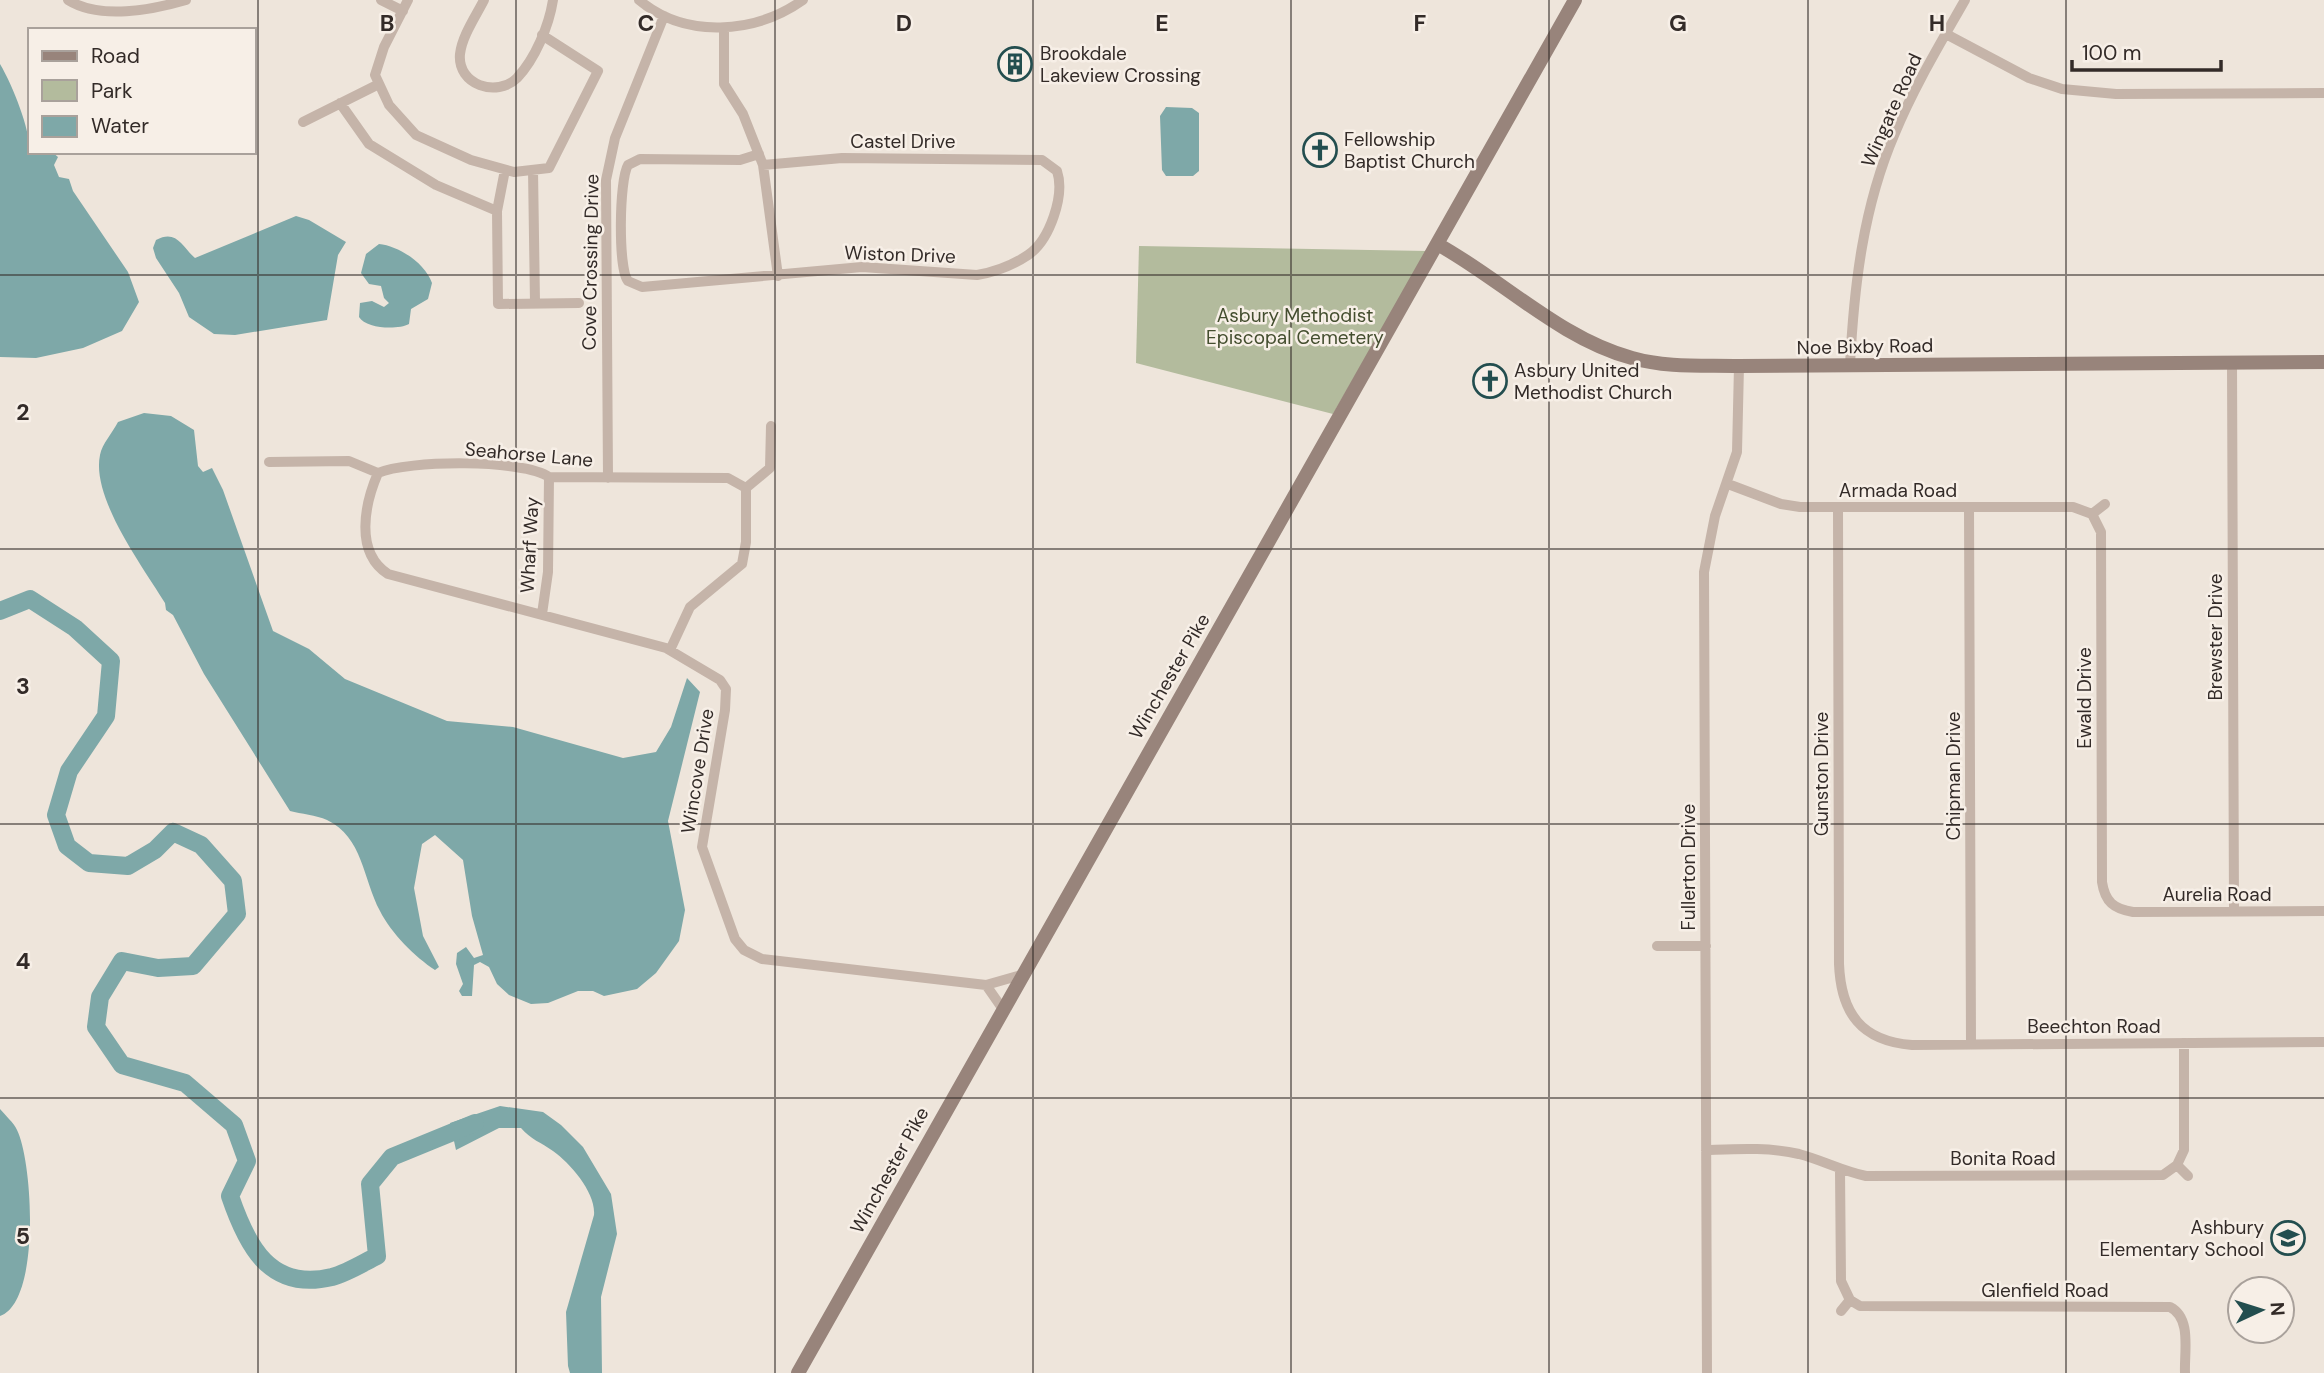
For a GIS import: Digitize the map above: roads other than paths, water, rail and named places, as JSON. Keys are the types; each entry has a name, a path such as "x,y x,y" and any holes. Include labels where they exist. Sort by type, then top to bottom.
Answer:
{"main road":[{"name":"Winchester Pike","path":"798,1373 1002,1008 1439,245 1575,0"},
{"name":"Noe Bixby Road","path":"1439,245 1575,332 1614,352 1652,363 1739,366 2324,362"}],"street":[{"path":"68,0 82,7 119,10 159,8 186,0"},
{"path":"381,0 403,11"},
{"path":"408,0 375,75 389,105 416,135 471,160 505,170 514,172 549,168 598,71 542,35"},
{"path":"484,0 459,57 463,72 481,87 504,87 516,79 526,67 542,35 553,0"},
{"path":"639,0 664,16 691,25 724,28 766,19 803,0"},
{"name":"Wingate Road","path":"1850,365 1856,280 1875,191 1894,134 1965,0"},
{"name":"Cove Crossing Drive","path":"608,478 606,180 615,138 664,16"},
{"path":"724,28 724,84 743,114 761,160 778,276"},
{"path":"1946,34 2029,78 2062,89 2116,94 2324,93"},
{"path":"303,122 379,84"},
{"path":"341,103 369,144 436,185 497,211"},
{"name":"Castel Drive","path":"622,229 623,178 632,162 640,159 1042,160"},
{"name":"Wiston Drive","path":"622,229 624,277 637,287 862,267 977,275 999,270 1030,254 1050,224 1059,197 1059,178 1052,166 1042,160"},
{"path":"505,170 497,211 498,304 579,303"},
{"path":"533,170 535,303"},
{"name":"Brewster Drive","path":"2232,363 2234,912"},
{"name":"Fullerton Drive","path":"1707,1373 1704,572 1712,527 1737,452 1739,366"},
{"path":"670,650 690,607 742,564 746,542 746,488 770,468 771,426"},
{"path":"269,463 349,461 378,473"},
{"name":"Seahorse Lane","path":"378,473 396,466 424,463 526,467 549,477 728,478 746,488"},
{"name":"Wincove Drive","path":"378,473 366,502 366,530 370,554 382,570 396,577 670,650 720,680 726,689 702,847 739,945 762,959 986,985 1021,975"},
{"name":"Wharf Way","path":"542,614 548,572 549,477"},
{"name":"Armada Road","path":"1728,484 1781,504 1838,508 2073,507 2092,514"},
{"path":"2092,514 2105,503"},
{"name":"Chipman Drive","path":"1969,507 1971,1044"},
{"name":"Gunston Drive","path":"1838,508 1840,983 1848,1010 1867,1031"},
{"name":"Ewald Drive","path":"2092,514 2101,532 2102,882 2108,908"},
{"name":"Aurelia Road","path":"2108,908 2133,912 2324,911"},
{"path":"1657,946 1706,946"},
{"path":"986,985 1002,1008"},
{"name":"Beechton Road","path":"1867,1031 1901,1044 2324,1042"},
{"path":"2184,1043 2185,1138 2177,1165 2188,1176"},
{"name":"Bonita Road","path":"1706,1150 1783,1151 1840,1171 1892,1177 2163,1175 2177,1165"},
{"path":"1840,1171 1841,1281 1850,1300 1841,1311"},
{"name":"Glenfield Road","path":"1850,1300 1871,1308 2165,1306 2183,1310 2185,1373"}],"water":[{"path":"0,64 20,108 28,138 28,154 54,154 58,157 54,165 59,177 69,179 73,191 128,272 139,302 122,331 83,348 36,358 0,357"},
{"path":"1166,107 1192,108 1199,113 1199,171 1193,176 1166,176 1162,170 1160,116"},
{"path":"296,216 309,220 346,242 338,255 327,320 235,335 214,334 189,317 179,293 156,258 153,248 156,240 163,237 174,238 195,258"},
{"path":"379,244 395,248 417,262 432,283 428,299 411,309 409,324 404,326 375,326 359,317 360,303 372,301 384,307 389,303 384,298 381,286 369,284 361,273 366,254"},
{"path":"144,413 171,416 194,430 198,466 203,472 212,468 223,490 273,631 309,649 345,679 447,721 513,727 623,758 656,752 671,727 687,678 700,692 668,821 685,910 679,941 656,973 637,989 604,996 593,991 578,991 548,1003 531,1004 509,995 497,984 489,967 480,962 474,965 472,996 462,996 459,991 463,984 456,964 457,953 466,947 474,958 483,955 472,916 463,860 435,835 422,844 414,888 423,936 439,967 435,970 404,944 380,911 361,860 348,837 339,827 327,820 290,811 204,674 173,615 166,610 165,603 121,532 103,491 99,472 100,455 118,422"},
{"path":"500,1106 543,1112 561,1125 583,1147 611,1194 617,1234 601,1297 602,1373 570,1373 568,1366 566,1312 594,1215 594,1206 587,1189 560,1157 521,1128 499,1128 456,1150 450,1123"},
{"path":"0,1109 16,1127 23,1147 30,1230 28,1259 22,1286 13,1305 0,1316"}],"waterway":[{"path":"0,611 30,599 75,628 111,661 106,716 69,771 56,815 67,846 89,863 128,866 155,850 173,832 201,845 233,881 237,914 193,966 158,968 122,961 100,997 96,1027 122,1065 185,1083 234,1125 247,1161 230,1196 244,1232 264,1261 292,1278 311,1280 338,1275 377,1256 370,1184 392,1157 475,1123"}],"place":[{"name":"Brookdale Lakeview Crossing","path":"1015,64"},
{"name":"Fellowship Baptist Church","path":"1320,150"},
{"name":"Asbury United Methodist Church","path":"1490,381"},
{"name":"Ashbury Elementary School","path":"2288,1238"}],"park label":[{"name":"Asbury Methodist Episcopal Cemetery","path":"1295,326"}]}
